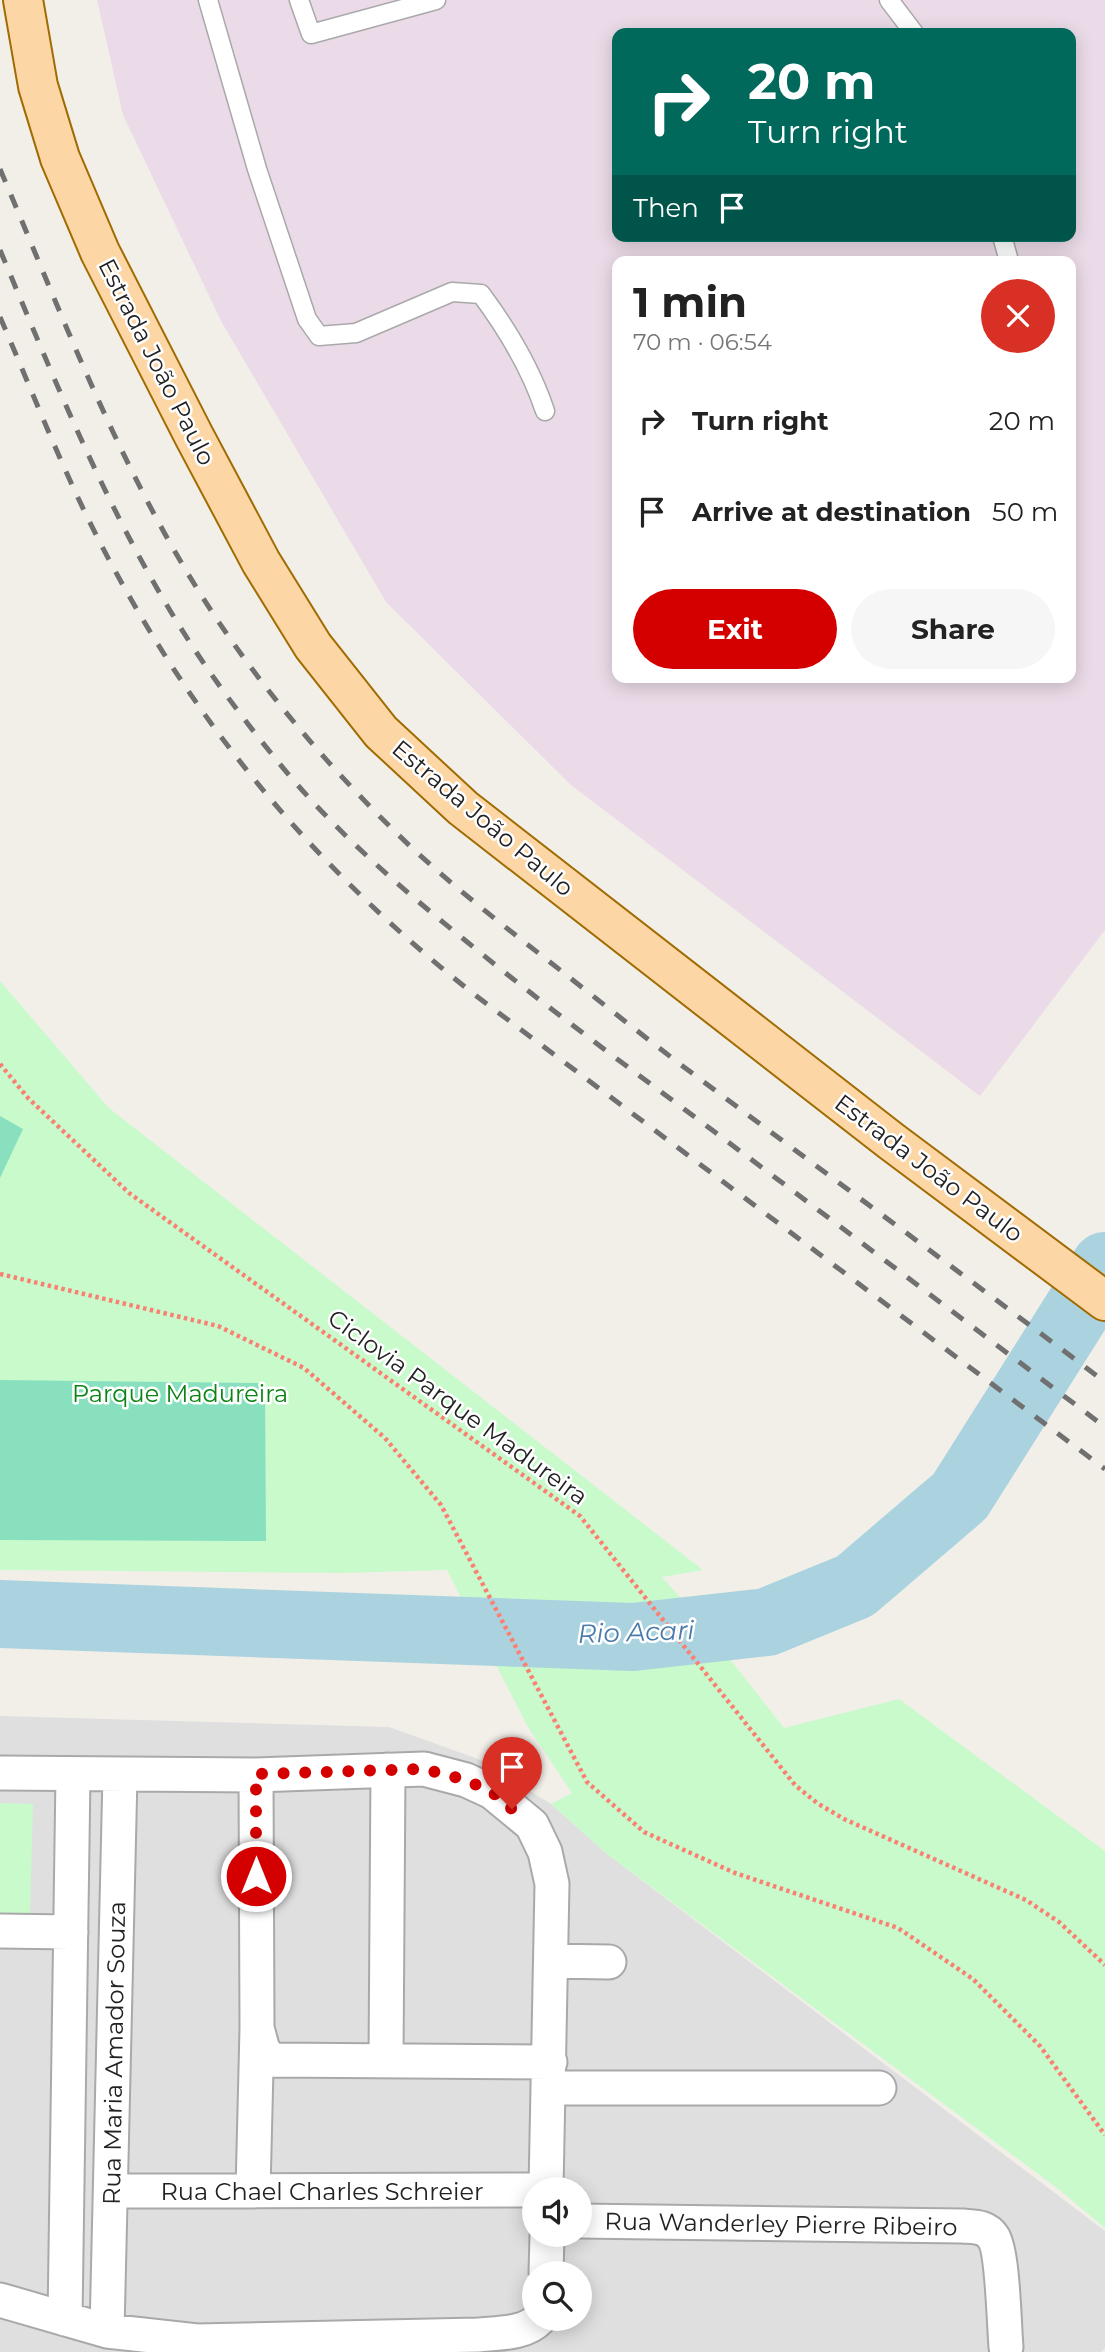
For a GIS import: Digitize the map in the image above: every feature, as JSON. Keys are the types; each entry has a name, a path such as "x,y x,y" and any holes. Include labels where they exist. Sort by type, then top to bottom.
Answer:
{"main road":[{"name":"Estrada João Paulo","path":"23,0 38,86 60,158 100,252 261,562 313,646 381,733 463,808 891,1141 1105,1301"}],"street":[{"path":"0,1773 256,1774 424,1769 466,1780 492,1792 532,1825 545,1852 552,1884 546,2177"},
{"path":"386,2060 388,1770"},
{"name":"Rua Maria Amador Souza","path":"65,2319 73,1774"},
{"path":"253,2191 258,2034 256,1774"},
{"name":"Rua Maria Amador Souza","path":"107,2331 120,1775"},
{"path":"0,1931 71,1932"},
{"path":"551,1961 609,1962"},
{"path":"258,2034 263,2050 272,2060 386,2060 550,2075 878,2088"},
{"name":"Rua Chael Charles Schreier","path":"111,2192 522,2190"},
{"name":"Rua Wanderley Pierre Ribeiro","path":"592,2221 963,2226 985,2229 994,2238 999,2260 1006,2347"},
{"path":"0,2300 107,2331 201,2346 478,2335 522,2329"}],"lane":[{"path":"208,0 257,169 307,319 318,336 356,333 452,292 481,294 500,320 538,389 545,411"},
{"path":"299,0 310,34 436,0"},
{"path":"889,0 910,28"}],"path":[{"name":"Ciclovia Parque Madureira","path":"0,1064 28,1098 129,1193 580,1516 795,1785 817,1803 844,1819 1026,1900 1059,1922 1105,1965"},
{"path":"0,1274 218,1326 304,1368 385,1438 441,1505 587,1782 644,1832 735,1873 898,1928 972,1979 1040,2046 1105,2135"}],"shaded area":[{"path":"97,0 1105,0 1105,930 980,1096 571,785 386,602 221,321 123,115"},
{"path":"0,1716 389,1727 478,1759 551,1804 607,1854 1105,2231 1105,2348 1101,2352 0,2352"}],"green space":[{"name":"Parque Madureira","path":"0,981 107,1106 703,1570 662,1577 693,1612 784,1728 899,1699 1105,1851 1105,2228 1057,2188 607,1854 551,1804 572,1793 528,1727 447,1570 342,1573 0,1570"},
{"path":"0,1116 23,1129 0,1178"},
{"path":"0,1380 265,1383 266,1541 0,1540"},
{"path":"0,1803 33,1804 30,1914 0,1914"}],"waterway":[{"name":"Rio Acari","path":"0,1614 633,1637 767,1622 855,1586 960,1496 1105,1266"}],"railway":[{"path":"0,169 102,409 161,526 193,582 249,665 292,720 338,772 411,847 507,929 680,1064 1105,1382"},
{"path":"0,250 97,473 141,560 190,643 231,702 318,808 390,877 518,982 1105,1427"},
{"path":"0,317 82,506 149,630 228,746 318,852 419,949 475,995 1105,1469"}],"route":[{"path":"256,1876 256,1774 424,1769 466,1780 492,1792 512,1809"}]}
